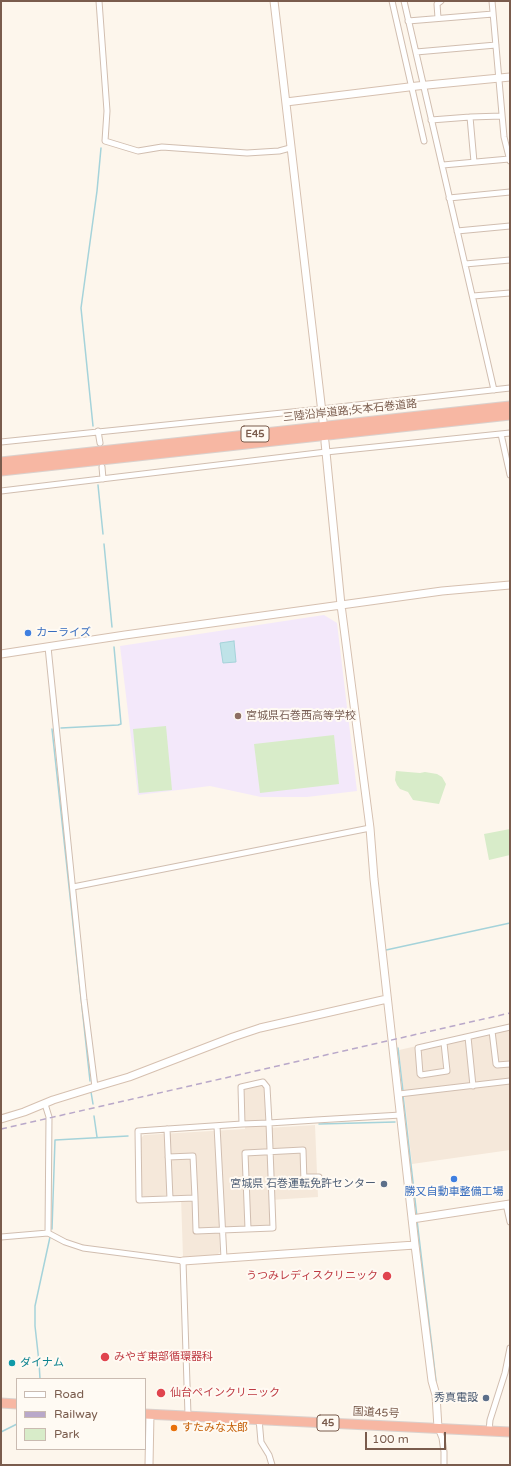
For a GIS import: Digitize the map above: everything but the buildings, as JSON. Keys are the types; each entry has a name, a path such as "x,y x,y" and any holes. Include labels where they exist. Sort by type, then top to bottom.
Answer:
{"highway":[{"name":"三陸沿岸道路;矢本石巻道路","path":"1,462 510,406"},
{"name":"三陸沿岸道路;矢本石巻道路","path":"1,471 510,415"},
{"path":"1,1403 16,1404"},
{"name":"国道45号","path":"147,1414 510,1432"}],"street":[{"path":"99,1 107,111 105,141 138,151 162,147 247,153 279,151 290,148"},
{"path":"274,1 323,421"},
{"path":"392,1 424,141"},
{"path":"404,1 494,390"},
{"path":"438,18 437,4 441,1"},
{"path":"443,165 510,160 504,137 492,1"},
{"path":"408,21 493,14"},
{"path":"416,52 496,45"},
{"path":"286,102 510,77"},
{"path":"431,120 502,116"},
{"path":"470,117 474,162"},
{"path":"449,198 510,192"},
{"path":"457,231 510,226"},
{"path":"465,264 510,260"},
{"path":"472,296 510,293"},
{"path":"1,442 510,388"},
{"path":"98,431 100,443"},
{"path":"1,491 326,452 510,433"},
{"path":"501,434 510,475"},
{"path":"325,442 341,605 370,828 387,999 415,1245 432,1381 436,1395 438,1428 442,1438 444,1452 444,1465"},
{"path":"102,467 103,479"},
{"path":"1,654 442,591 510,585"},
{"path":"48,647 95,1087"},
{"path":"73,887 370,828"},
{"path":"1,1119 129,1077 260,1028 387,999"},
{"path":"444,1043 447,1071 421,1075 418,1048 510,1027"},
{"path":"492,1031 496,1064 510,1064"},
{"path":"468,1037 473,1086"},
{"path":"399,1094 510,1081"},
{"path":"168,1158 193,1156 196,1231 273,1228 268,1087 263,1082 241,1087 242,1124"},
{"path":"45,1104 49,1117 48,1233"},
{"path":"194,1198 139,1200 138,1131 401,1115"},
{"path":"217,1126 224,1258"},
{"path":"167,1129 170,1199"},
{"path":"248,1229 245,1153 303,1150 304,1182 271,1184"},
{"path":"304,1177 319,1176"},
{"path":"412,1219 508,1204 510,1222"},
{"path":"1,1236 48,1233 65,1242 83,1248 183,1261 415,1245"},
{"path":"183,1261 188,1415"},
{"path":"489,1431 490,1420 505,1373 510,1348"},
{"path":"147,1414 149,1465"},
{"path":"259,1419 261,1442 269,1455 272,1465"}],"shaded area":[{"name":"宮城県石巻西高等学校","path":"324,615 337,623 357,791 307,797 261,797 210,786 138,795 120,646"},
{"path":"510,1025 510,1150 412,1164 399,1050"},
{"path":"261,1085 265,1088 267,1128 315,1125 318,1197 270,1200 271,1223 268,1226 219,1228 220,1252 217,1255 183,1257 181,1197 145,1198 142,1195 141,1138 144,1135 245,1129 243,1092 245,1088"}],"green space":[{"path":"166,726 172,790 139,793 133,729"},
{"path":"334,735 339,784 260,793 254,744"},
{"path":"396,771 425,772 437,774 442,777 446,784 439,804 413,800 408,792 400,789 397,785 395,780"},
{"path":"510,829 510,855 489,860 484,834"}],"water":[{"path":"234,641 236,662 223,663 220,643"}],"waterway":[{"path":"93,426 81,308 97,191 101,148"},
{"path":"98,485 103,534"},
{"path":"104,544 112,627"},
{"path":"61,728 121,724 114,647"},
{"path":"52,729 90,1081"},
{"path":"386,950 510,923"},
{"path":"398,1048 403,1091"},
{"path":"91,1092 93,1104"},
{"path":"403,1095 417,1217"},
{"path":"94,1116 97,1137"},
{"path":"319,1124 395,1122"},
{"path":"52,1229 55,1140 128,1136"},
{"path":"417,1220 436,1381"},
{"path":"40,1378 35,1326 35,1306 50,1237"},
{"path":"1,1432 16,1424"}],"railway":[{"path":"1,1129 510,1013"}],"place":[{"name":"カーライズ","path":"28,633"},
{"name":"宮城県石巻西高等学校","path":"238,716"},
{"name":"勝又自動車整備工場","path":"454,1179"},
{"name":"宮城県 石巻運転免許センター","path":"384,1184"},
{"name":"うつみレディスクリニック","path":"387,1276"},
{"name":"みやぎ東部循環器科","path":"105,1357"},
{"name":"ダイナム","path":"12,1363"},
{"name":"仙台ペインクリニック","path":"161,1393"},
{"name":"秀真電設","path":"486,1398"},
{"name":"すたみな太郎","path":"174,1428"}]}
